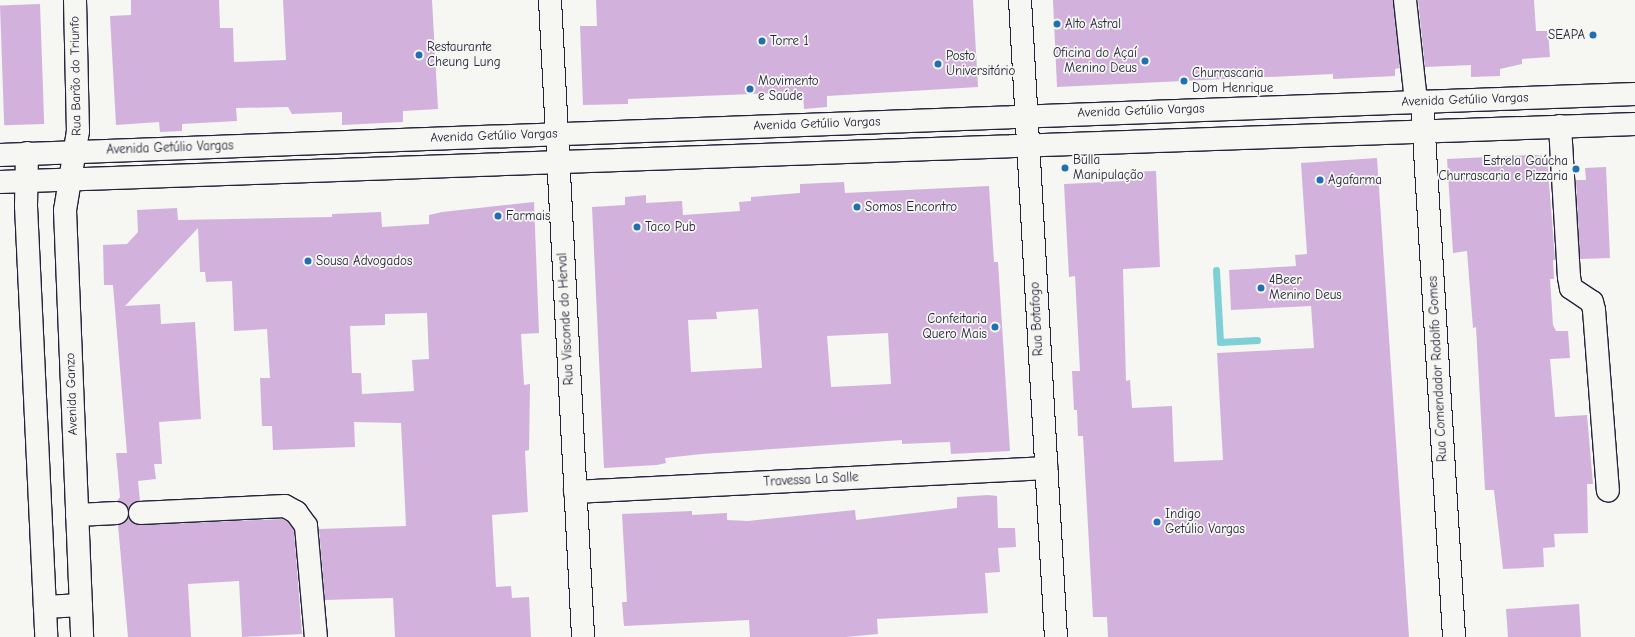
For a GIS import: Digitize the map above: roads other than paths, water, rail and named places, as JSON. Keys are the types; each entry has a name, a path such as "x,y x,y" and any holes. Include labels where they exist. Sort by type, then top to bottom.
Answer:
{"street":[{"name":"Rua Barão do Triunfo","path":"75,0 78,132 75,151"},
{"name":"Rua Visconde do Herval","path":"550,0 583,637"},
{"name":"Rua Botafogo","path":"1020,0 1025,116 1056,637"},
{"name":"Rua Comendador Rodolfo Gomes","path":"1405,0 1424,130 1454,637"},
{"name":"Avenida Getúlio Vargas","path":"0,155 75,151 1635,94"},
{"path":"1395,102 1396,132"},
{"path":"0,182 1027,144 1635,124"},
{"path":"1560,126 1569,277 1571,288 1592,302 1594,310 1608,490"},
{"path":"535,134 537,163"},
{"path":"113,150 115,178"},
{"name":"Avenida Ganzo","path":"75,151 69,179 65,210 82,637"},
{"path":"27,153 46,637"},
{"name":"Travessa La Salle","path":"576,492 1046,468"},
{"path":"140,513 286,506 296,512 306,526 316,637"},
{"path":"77,515 118,513"},
{"path":"45,606 81,605"}],"waterway":[{"path":"1216,270 1220,342 1257,340"}],"place":[{"name":"Alto Astral","path":"1057,24"},
{"name":"SEAPA","path":"1593,35"},
{"name":"Torre 1","path":"762,41"},
{"name":"Restaurante Cheung Lung","path":"419,55"},
{"name":"Oficina do Açaí Menino Deus","path":"1145,61"},
{"name":"Posto Universitário","path":"938,64"},
{"name":"Churrascaria Dom Henrique","path":"1184,81"},
{"name":"Movimento e Saúde","path":"750,89"},
{"name":"Bulla Manipulação","path":"1065,168"},
{"name":"Estrela Gaúcha Churrascaria e Pizzaria","path":"1576,169"},
{"name":"Agafarma","path":"1320,180"},
{"name":"Somos Encontro","path":"857,207"},
{"name":"Farmais","path":"498,216"},
{"name":"Taco Pub","path":"637,227"},
{"name":"Sousa Advogados","path":"308,261"},
{"name":"4Beer Menino Deus","path":"1261,288"},
{"name":"Confeitaria Quero Mais","path":"995,327"},
{"name":"Indigo Getúlio Vargas","path":"1157,522"}]}
